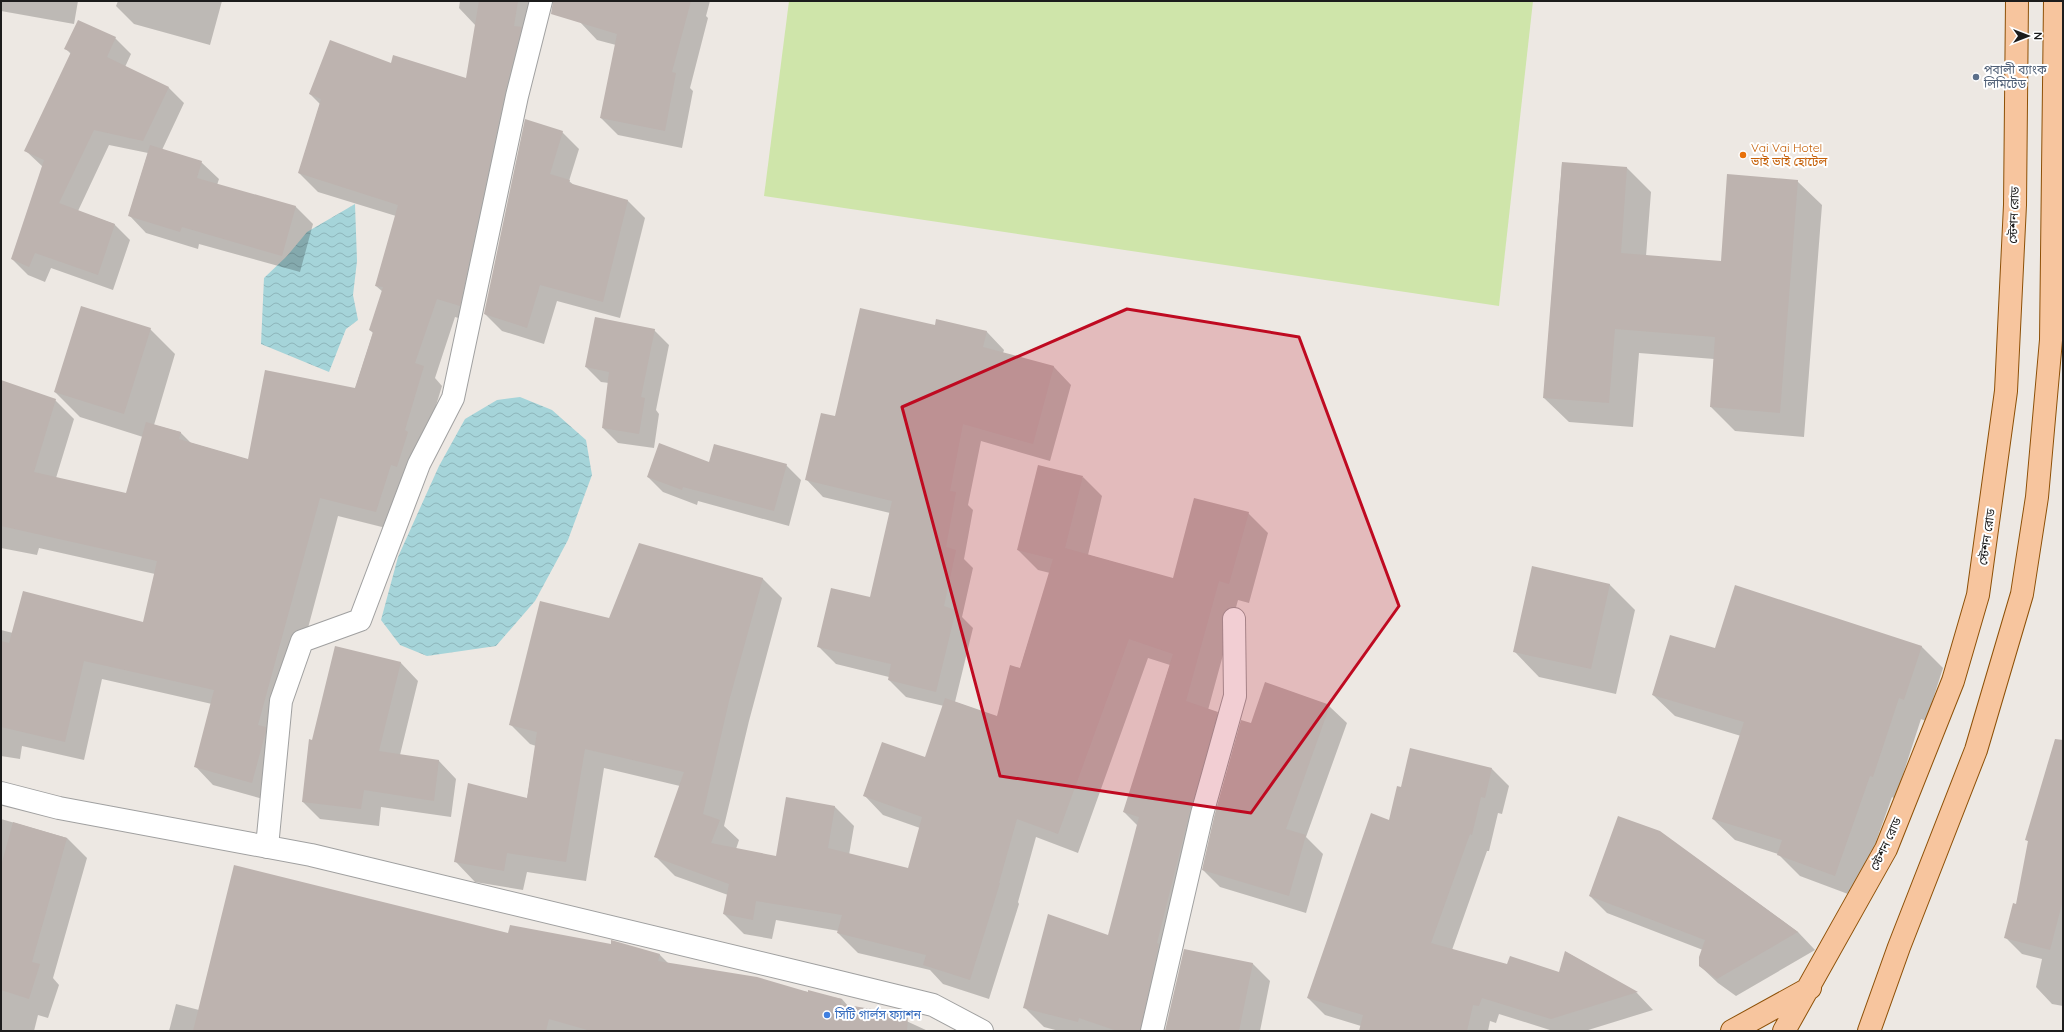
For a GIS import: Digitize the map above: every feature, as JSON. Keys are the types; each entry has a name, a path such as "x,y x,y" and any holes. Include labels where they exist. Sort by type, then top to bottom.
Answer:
{"main road":[{"name":"স্টেশন রোড","path":"1784,1031 1810,988 1886,849 1953,681 1978,595 2006,391 2014,205 2017,1"},
{"path":"1869,1031 1899,947 1976,750 2022,594 2037,497 2051,340 2055,1"},
{"path":"1732,1031 1810,988"}],"street":[{"path":"267,847 281,701 302,641 360,620 419,464 453,398 517,96 541,1"},
{"path":"1152,1031 1202,814 1235,696 1234,618"},
{"path":"1,793 59,808 311,855 933,1005 982,1031"}],"highlighted area":[{"path":"1127,309 1299,337 1399,606 1251,813 1000,776 902,407"}],"green space":[{"path":"789,1 1533,1 1499,306 764,196"}],"water":[{"path":"355,204 357,261 353,295 358,320 346,329 329,372 261,344 264,278 287,256 307,232"},
{"path":"520,397 552,410 586,440 592,475 568,540 535,601 496,646 427,656 400,645 381,620 398,557 439,466 465,419 497,400"}],"building":[{"path":"479,1 518,1 514,26 522,27 505,93 460,306 437,299 415,363 424,366 405,430 408,432 397,467 391,465 376,512 320,498 258,725 266,727 266,731 252,783 194,767 214,690 84,661 65,742 1,727 1,641 9,643 23,591 143,622 157,561 1,526 1,380 56,399 34,472 126,493 146,422 181,432 179,439 248,459 265,370 355,388 373,332 369,330 383,287 375,286 398,205 298,173 321,99 309,94 330,40 391,63 393,55 466,78"},
{"path":"553,1 691,1 672,72 676,73 665,131 600,118 617,34 551,14"},
{"path":"78,20 116,37 107,57 169,87 143,141 94,130 59,203 115,224 98,275 35,253 29,267 11,259 44,160 24,151 71,52 64,49"},
{"path":"525,119 563,131 550,174 570,180 569,183 628,200 603,302 540,285 527,328 484,314"},
{"path":"150,145 202,161 197,178 296,206 282,256 182,227 180,232 128,216"},
{"path":"1562,162 1627,167 1621,253 1721,261 1727,174 1798,180 1780,413 1710,407 1715,337 1615,329 1609,403 1543,398"},
{"path":"81,306 151,328 124,414 54,392"},
{"path":"860,308 935,325 936,319 987,331 983,347 1054,366 1033,444 963,424 950,491 956,492 946,547 956,550 944,606 956,610 936,692 888,680 891,664 817,647 831,588 870,597 892,501 805,480 821,413 835,416"},
{"path":"595,317 655,329 641,397 645,398 639,434 602,428 609,372 585,367"},
{"path":"659,443 709,462 714,444 787,464 774,511 683,487 682,490 647,477"},
{"path":"1038,465 1083,476 1065,548 1173,578 1194,498 1249,512 1229,584 1219,581 1186,701 1218,712 1190,811 1157,943 1159,944 1140,1031 1117,1031 1079,1018 1078,1022 1023,1008 1048,914 1108,935 1139,817 1123,812 1173,654 1129,639 1058,834 1017,819 1000,883 970,980 923,965 926,955 837,933 842,915 756,901 753,920 723,914 729,884 654,857 684,772 585,749 566,862 507,853 504,871 454,862 468,783 527,798 537,732 509,725 540,601 609,618 639,543 763,578 729,701 703,814 720,820 711,843 776,856 786,797 835,806 828,848 908,868 922,817 863,796 882,742 925,757 945,698 997,716 1010,665 1020,668 1053,559 1017,550"},
{"path":"1532,566 1610,584 1591,669 1513,652"},
{"path":"1735,585 1922,646 1904,700 1899,698 1873,777 1870,776 1835,876 1777,855 1782,840 1712,819 1744,722 1652,695 1670,635 1715,648"},
{"path":"335,646 401,662 379,751 439,760 434,801 364,790 361,809 302,802 309,739 312,740"},
{"path":"1265,682 1330,705 1286,829 1306,835 1289,896 1202,870 1214,817 1241,720 1251,723"},
{"path":"2055,739 2063,740 2063,900 2050,950 2004,938 2013,903 2016,904 2028,841 2025,840"},
{"path":"1410,748 1492,768 1485,798 1481,797 1472,835 1470,834 1431,943 1507,964 1510,956 1559,972 1565,951 1638,992 1551,1019 1482,998 1479,1006 1473,1005 1467,1031 1359,1031 1363,1015 1307,998 1371,813 1389,820 1397,786 1401,787"},
{"path":"1618,816 1660,831 1798,932 1717,979 1699,966 1699,957 1705,940 1589,896"},
{"path":"13,822 67,838 32,962 40,964 29,999 1,990 1,866"},
{"path":"234,865 508,933 510,925 611,944 611,940 660,954 658,961 757,977 808,992 808,990 842,999 841,1004 908,1015 907,1031 591,1031 549,1019 546,1031 193,1031"},
{"path":"1184,949 1253,963 1239,1031 1165,1031"}],"place":[{"name":"পূবালী ব্যাংক লিমিটেড","path":"1976,77"},
{"name":"Vai Vai Hotel ভাই ভাই হোটেল","path":"1743,155"},
{"name":"সিটি গার্লস ফ্যাশন","path":"827,1015"}]}
